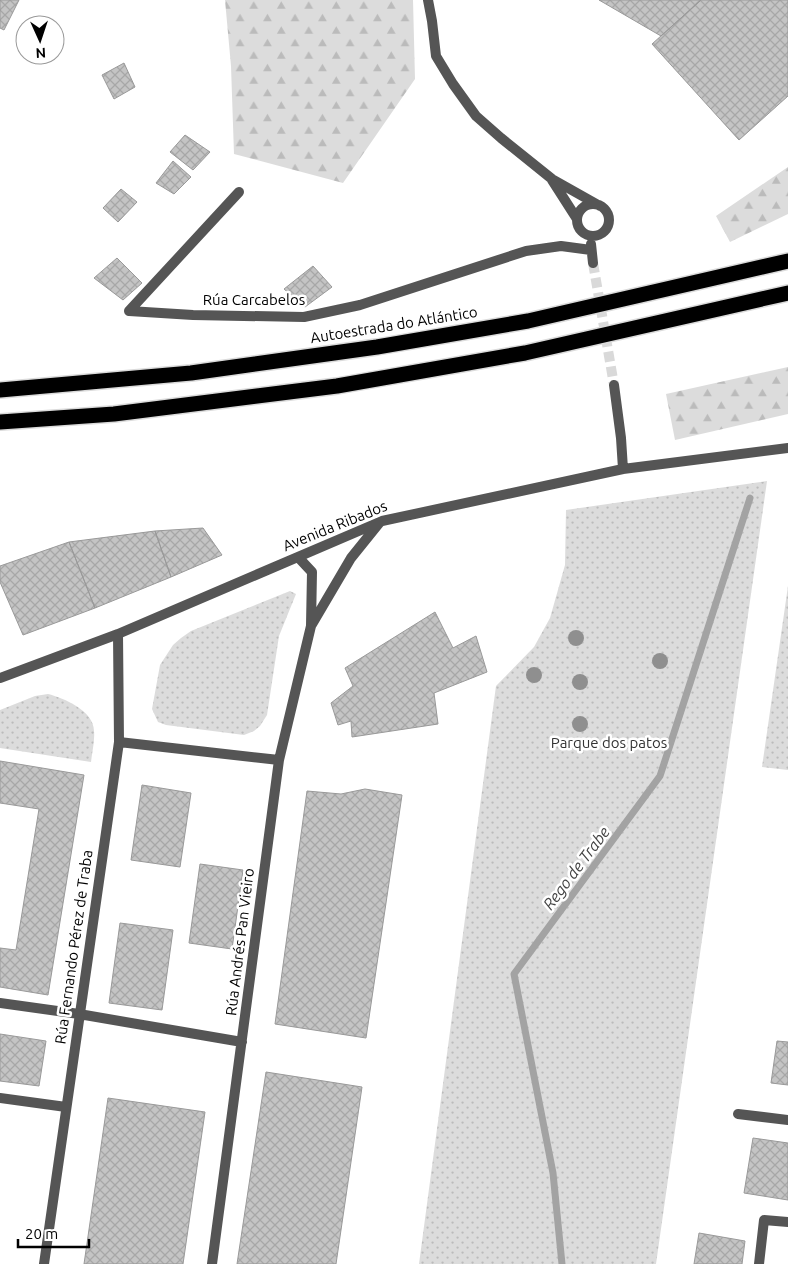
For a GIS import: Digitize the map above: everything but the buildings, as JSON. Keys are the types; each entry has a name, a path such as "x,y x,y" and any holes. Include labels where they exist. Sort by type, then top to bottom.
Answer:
{"highway":[{"name":"Autoestrada do Atlántico","path":"0,390 191,373 377,347 528,321 788,261"},
{"path":"0,422 114,414 337,386 525,353 788,293"}],"street":[{"path":"428,0 436,56 476,116 552,179 605,210 609,222 607,228 598,235 592,236 586,235 581,231 577,219 552,179"},
{"name":"Rúa Carcabelos","path":"239,192 129,311 193,315 304,317 360,304 526,251 561,246 591,250"},
{"path":"577,219 579,213 588,205 600,206"},
{"path":"592,236 592,263"},
{"path":"614,385 621,438 622,469"},
{"name":"Avenida Ribados","path":"0,678 118,634 382,521 622,469 788,448"},
{"name":"Rúa Andrés Pan Vieiro","path":"311,626 351,558 382,521"},
{"name":"Rúa Andrés Pan Vieiro","path":"212,1264 279,760 311,626 312,572 298,557"},
{"name":"Rúa Fernando Pérez de Traba","path":"44,1264 119,742 118,634"},
{"path":"119,742 279,760"},
{"path":"0,1003 79,1014 242,1042"},
{"path":"0,1098 66,1107"},
{"path":"738,1114 788,1120"},
{"path":"759,1264 764,1220 788,1222"}],"green space":[{"path":"225,0 413,0 415,79 343,183 234,154 231,66"},
{"path":"788,167 788,214 730,242 716,216"},
{"path":"788,367 788,414 675,440 666,394"},
{"name":"Parque dos patos","path":"767,481 656,1264 419,1264 496,686 534,647 550,618 565,565 566,510"},
{"path":"788,586 788,770 762,767"},
{"path":"290,591 296,594 279,636 267,715 260,726 244,735 166,725 158,722 152,709 160,665 173,645 191,631"},
{"path":"48,694 70,702 89,717 93,724 94,735 91,762 0,748 0,710 35,696"}],"waterway":[{"name":"Rego de Trabe","path":"562,1264 553,1173 514,974 660,776 750,498"}],"tunnel":[{"path":"593,263 614,385"}]}
